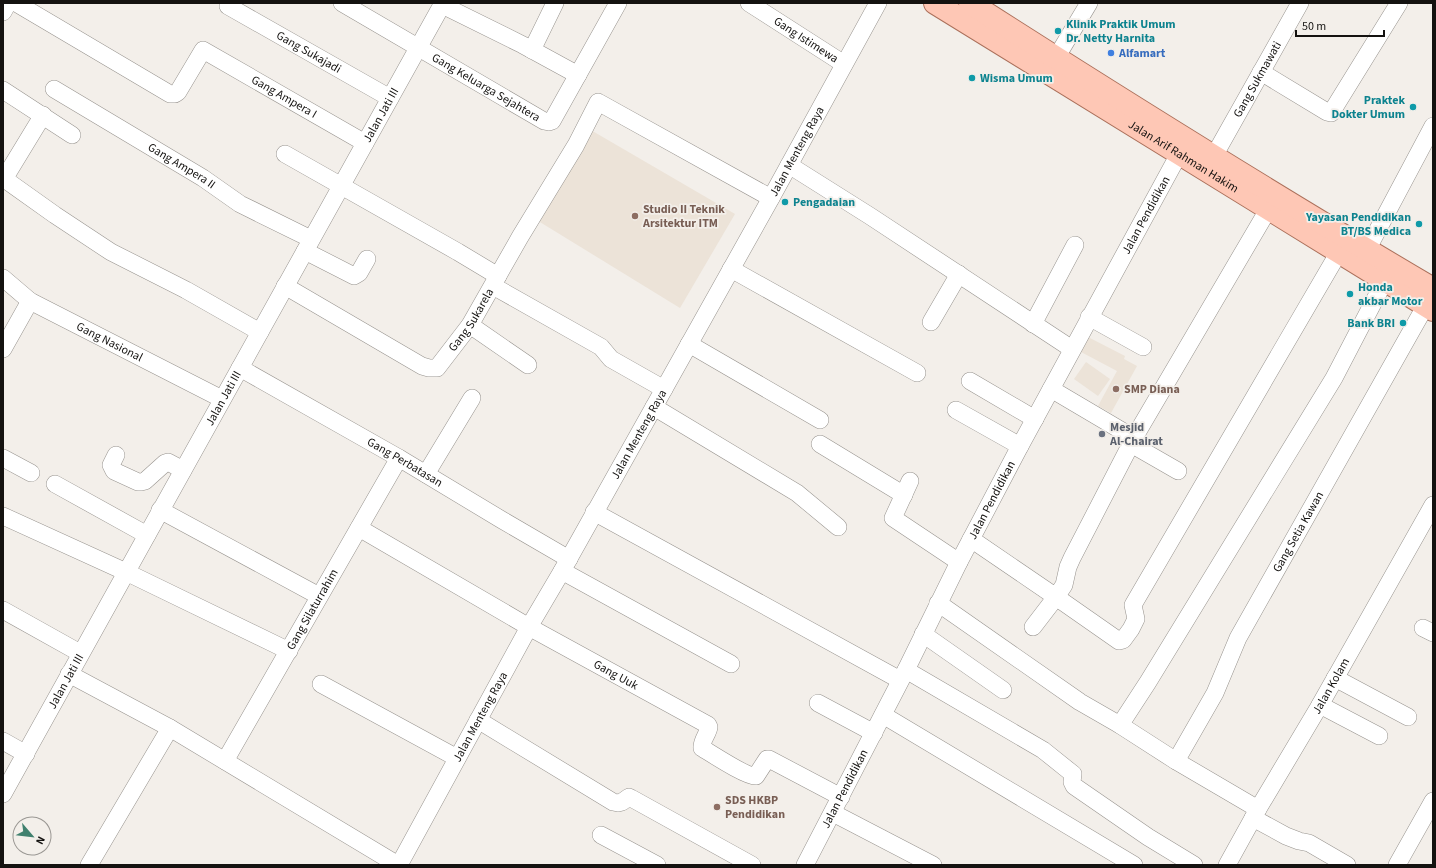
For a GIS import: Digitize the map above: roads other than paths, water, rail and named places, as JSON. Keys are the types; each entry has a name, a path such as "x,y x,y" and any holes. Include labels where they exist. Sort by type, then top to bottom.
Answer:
{"main road":[{"name":"Jalan Arif Rahman Hakim","path":"935,3 1052,65 1183,146 1269,208 1339,252 1385,280 1431,301"},
{"name":"Jalan Arif Rahman Hakim","path":"970,3 1052,65"},
{"name":"Jalan Arif Rahman Hakim","path":"1183,146 1214,156 1367,250 1431,301"}],"street":[{"path":"3,12 8,3"},
{"name":"Gang Ampera I","path":"16,3 170,94 175,94 178,92 203,50 365,143"},
{"path":"342,3 418,47"},
{"path":"532,50 555,3"},
{"name":"Gang Keluarga Sejahtera","path":"418,47 544,121 549,122 552,121 618,3"},
{"name":"Gang Istimewa","path":"749,3 844,64"},
{"name":"Jalan Menteng Raya","path":"398,865 594,512 732,269 878,3"},
{"path":"1052,65 1089,3"},
{"name":"Gang Sukmawati","path":"1214,156 1300,3"},
{"path":"1261,72 1331,113 1399,3"},
{"path":"442,4 578,75"},
{"name":"Jalan Jati III","path":"3,794 442,4"},
{"name":"Gang Sukajadi","path":"228,6 390,98"},
{"name":"Gang Ampera II","path":"54,89 203,178 240,204 308,245 354,276 359,273 367,260"},
{"path":"3,90 72,135"},
{"path":"664,389 611,359 601,347 495,281 576,145 598,102 771,198"},
{"path":"43,115 4,178 55,215 111,252 186,290 260,332"},
{"path":"1367,250 1433,126"},
{"name":"Jalan Pendidikan","path":"805,865 874,733 959,562 1034,419 1183,146"},
{"name":"Gang Sukarela","path":"285,154 341,186 495,281 470,325 437,368 429,368 415,362 285,286"},
{"path":"789,165 877,220 1072,349"},
{"path":"1033,627 1064,586 1068,566 1133,441 1269,208"},
{"path":"1033,324 1075,246"},
{"path":"971,539 1119,641 1123,640 1136,619 1134,605 1339,252"},
{"path":"732,269 918,373"},
{"path":"931,322 959,274"},
{"name":"Gang Nasional","path":"3,278 30,301 222,399"},
{"path":"1120,725 1148,682 1334,378 1385,280"},
{"path":"3,349 30,301"},
{"name":"Gang Setia Kawan","path":"1176,760 1215,693 1238,638 1431,301"},
{"path":"1090,317 1143,347"},
{"path":"470,325 528,365"},
{"path":"689,344 820,420"},
{"name":"Gang Perbatasan","path":"240,368 426,474 502,520 565,565 731,664"},
{"path":"970,381 1034,419"},
{"path":"1051,389 1178,471"},
{"path":"426,474 472,398"},
{"path":"654,407 797,493 838,527"},
{"path":"956,410 1020,446"},
{"path":"820,444 907,488 893,518 959,562"},
{"path":"116,455 111,465 114,471 138,482 145,481 168,462 183,470"},
{"path":"3,458 31,473"},
{"name":"Gang Silaturrahim","path":"226,761 399,458"},
{"path":"55,484 146,535"},
{"name":"Jalan Kolam","path":"1226,865 1320,705 1433,505"},
{"path":"160,510 319,596"},
{"path":"594,512 1043,750 1073,774 1072,782 1074,786 1148,837 1194,865"},
{"path":"3,516 126,572 289,651"},
{"name":"Gang Uuk","path":"359,528 529,628 708,725 709,730 702,744 702,748 743,772 753,777 756,776 769,759 840,797"},
{"path":"938,603 1074,698 1176,760 1286,836 1315,846 1347,865"},
{"path":"3,610 80,653"},
{"path":"923,634 1003,690"},
{"path":"69,674 170,728 398,865"},
{"path":"1335,678 1408,717"},
{"path":"321,684 457,758"},
{"path":"818,703 874,733"},
{"path":"1320,705 1379,736"},
{"path":"883,715 1134,865"},
{"path":"478,720 613,802 622,802 629,797 752,865"},
{"path":"89,865 170,728"},
{"path":"3,741 26,754"},
{"path":"1397,865 1433,801"},
{"path":"832,814 930,865"},
{"path":"601,835 657,865"}],"place":[{"name":"Klinik Praktik Umum Dr. Netty Harnita","path":"1058,31"},
{"name":"Alfamart","path":"1111,53"},
{"name":"Wisma Umum","path":"972,78"},
{"name":"Praktek Dokter Umum","path":"1413,107"},
{"name":"Pengadaian","path":"785,202"},
{"name":"Studio II Teknik Arsitektur ITM","path":"635,216"},
{"name":"Yayasan Pendidikan BT/BS Medica","path":"1419,224"},
{"name":"Honda akbar Motor","path":"1350,294"},
{"name":"Bank BRI","path":"1403,323"},
{"name":"SMP Diana","path":"1116,389"},
{"name":"Mesjid Al-Chairat","path":"1102,434"},
{"name":"SDS HKBP Pendidikan","path":"717,807"}]}
